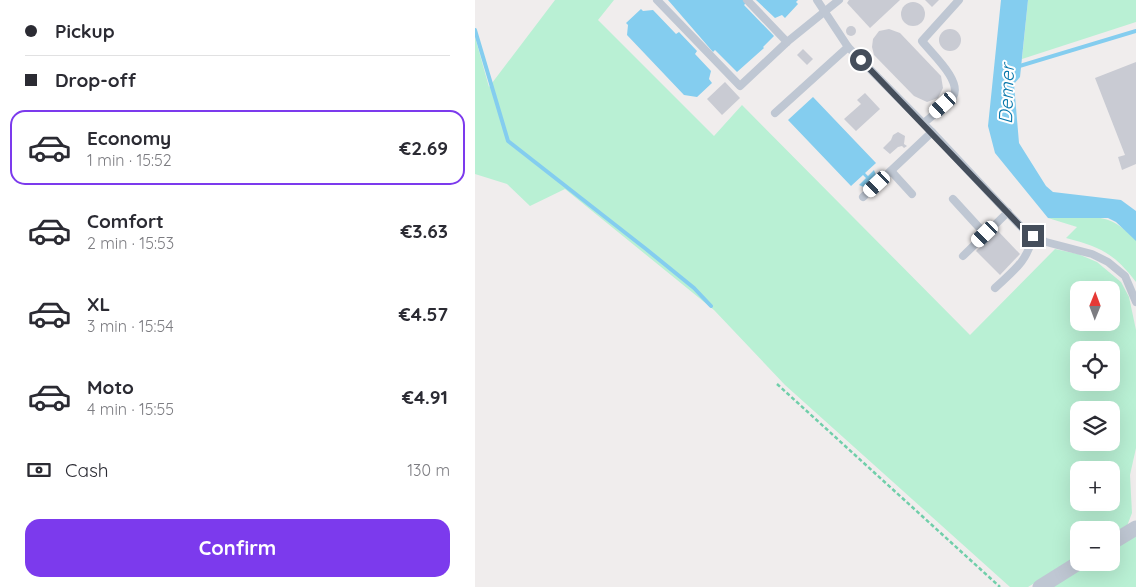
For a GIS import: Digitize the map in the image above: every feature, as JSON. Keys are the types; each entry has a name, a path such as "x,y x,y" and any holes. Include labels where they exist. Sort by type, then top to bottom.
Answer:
{"street":[{"path":"1120,538 1136,528"},
{"path":"1040,587 1070,568"}],"lane":[{"path":"657,0 740,86 787,42 839,0"},
{"path":"747,0 787,42"},
{"path":"817,0 848,47 1033,236 1046,242 1092,254 1108,262 1125,276 1136,302"},
{"path":"924,123 953,96 955,86 950,74 921,42 959,0"},
{"path":"775,114 848,47"},
{"path":"863,197 932,132"},
{"path":"891,171 913,194"},
{"path":"953,199 985,234"},
{"path":"963,256 1008,212"},
{"path":"995,288 1021,264 1029,251 1033,236"}],"path":[{"path":"777,384 1000,587"}],"green space":[{"path":"555,0 614,0 598,20 714,136 742,105 970,335 1055,249 1078,254 1097,262 1120,281 1070,281 1070,331 1120,331 1121,282 1129,297 1136,330 1136,448 1130,475 1132,513 1127,526 1120,530 1120,521 1070,521 1070,561 1028,587 1010,587 785,385 714,310 565,189 530,206 507,184 475,174 475,37 489,87"},
{"path":"1028,0 1136,0 1136,22 1022,59"},
{"path":"1093,217 1112,221 1136,240 1136,282 1121,264 1105,252 1066,238 1077,227 1048,218"},
{"path":"1136,534 1136,587 1050,587 1077,571 1120,571 1120,544"}],"water":[{"path":"668,0 743,0 746,3 744,5 774,36 764,48 737,72 715,50 713,52"},
{"path":"756,0 798,0 796,2 798,4 785,18 782,15 775,18"},
{"name":"Demer","path":"1001,0 1028,0 1020,77 1014,84 1019,143 1046,186 1053,192 1121,200 1136,211 1136,241 1116,222 1108,218 1048,218 995,153 988,126"},
{"path":"641,9 643,11 653,10 676,34 679,32 697,51 695,54 711,71 709,79 712,83 697,97 684,95 627,35 628,25 626,23"},
{"path":"813,97 876,163 865,173 868,176 874,170 877,178 866,188 859,185 866,178 863,175 851,186 788,120"}],"building":[{"path":"849,0 900,0 870,28 847,3"},
{"path":"925,0 939,0 932,7"},
{"path":"913,2 918,3 924,9 924,19 918,25 913,26 908,25 902,19 901,14 902,9 908,3"},
{"path":"849,26 853,26 856,31 855,35 849,36 846,33 846,29"},
{"path":"889,29 900,33 941,76 943,88 938,98 927,102 914,96 874,55 873,39 879,31"},
{"path":"946,29 954,29 961,36 961,44 954,51 946,51 939,44 939,36"},
{"path":"803,49 813,59 807,65 797,55"},
{"path":"1136,62 1136,164 1122,170 1118,157 1125,155 1095,78"},
{"path":"725,82 740,98 722,115 707,99"},
{"path":"865,93 880,109 856,131 844,119 861,104 857,100"},
{"path":"898,132 905,136 904,144 907,146 904,148 902,146 898,147 890,154 883,148 893,135"},
{"path":"997,230 1020,254 1000,275 976,251"}],"waterway":[{"path":"475,30 508,141 694,288 711,306"},
{"name":"Demer","path":"1016,67 1136,31"}],"route":[{"path":"861,60 1025,231 1033,236"}]}
